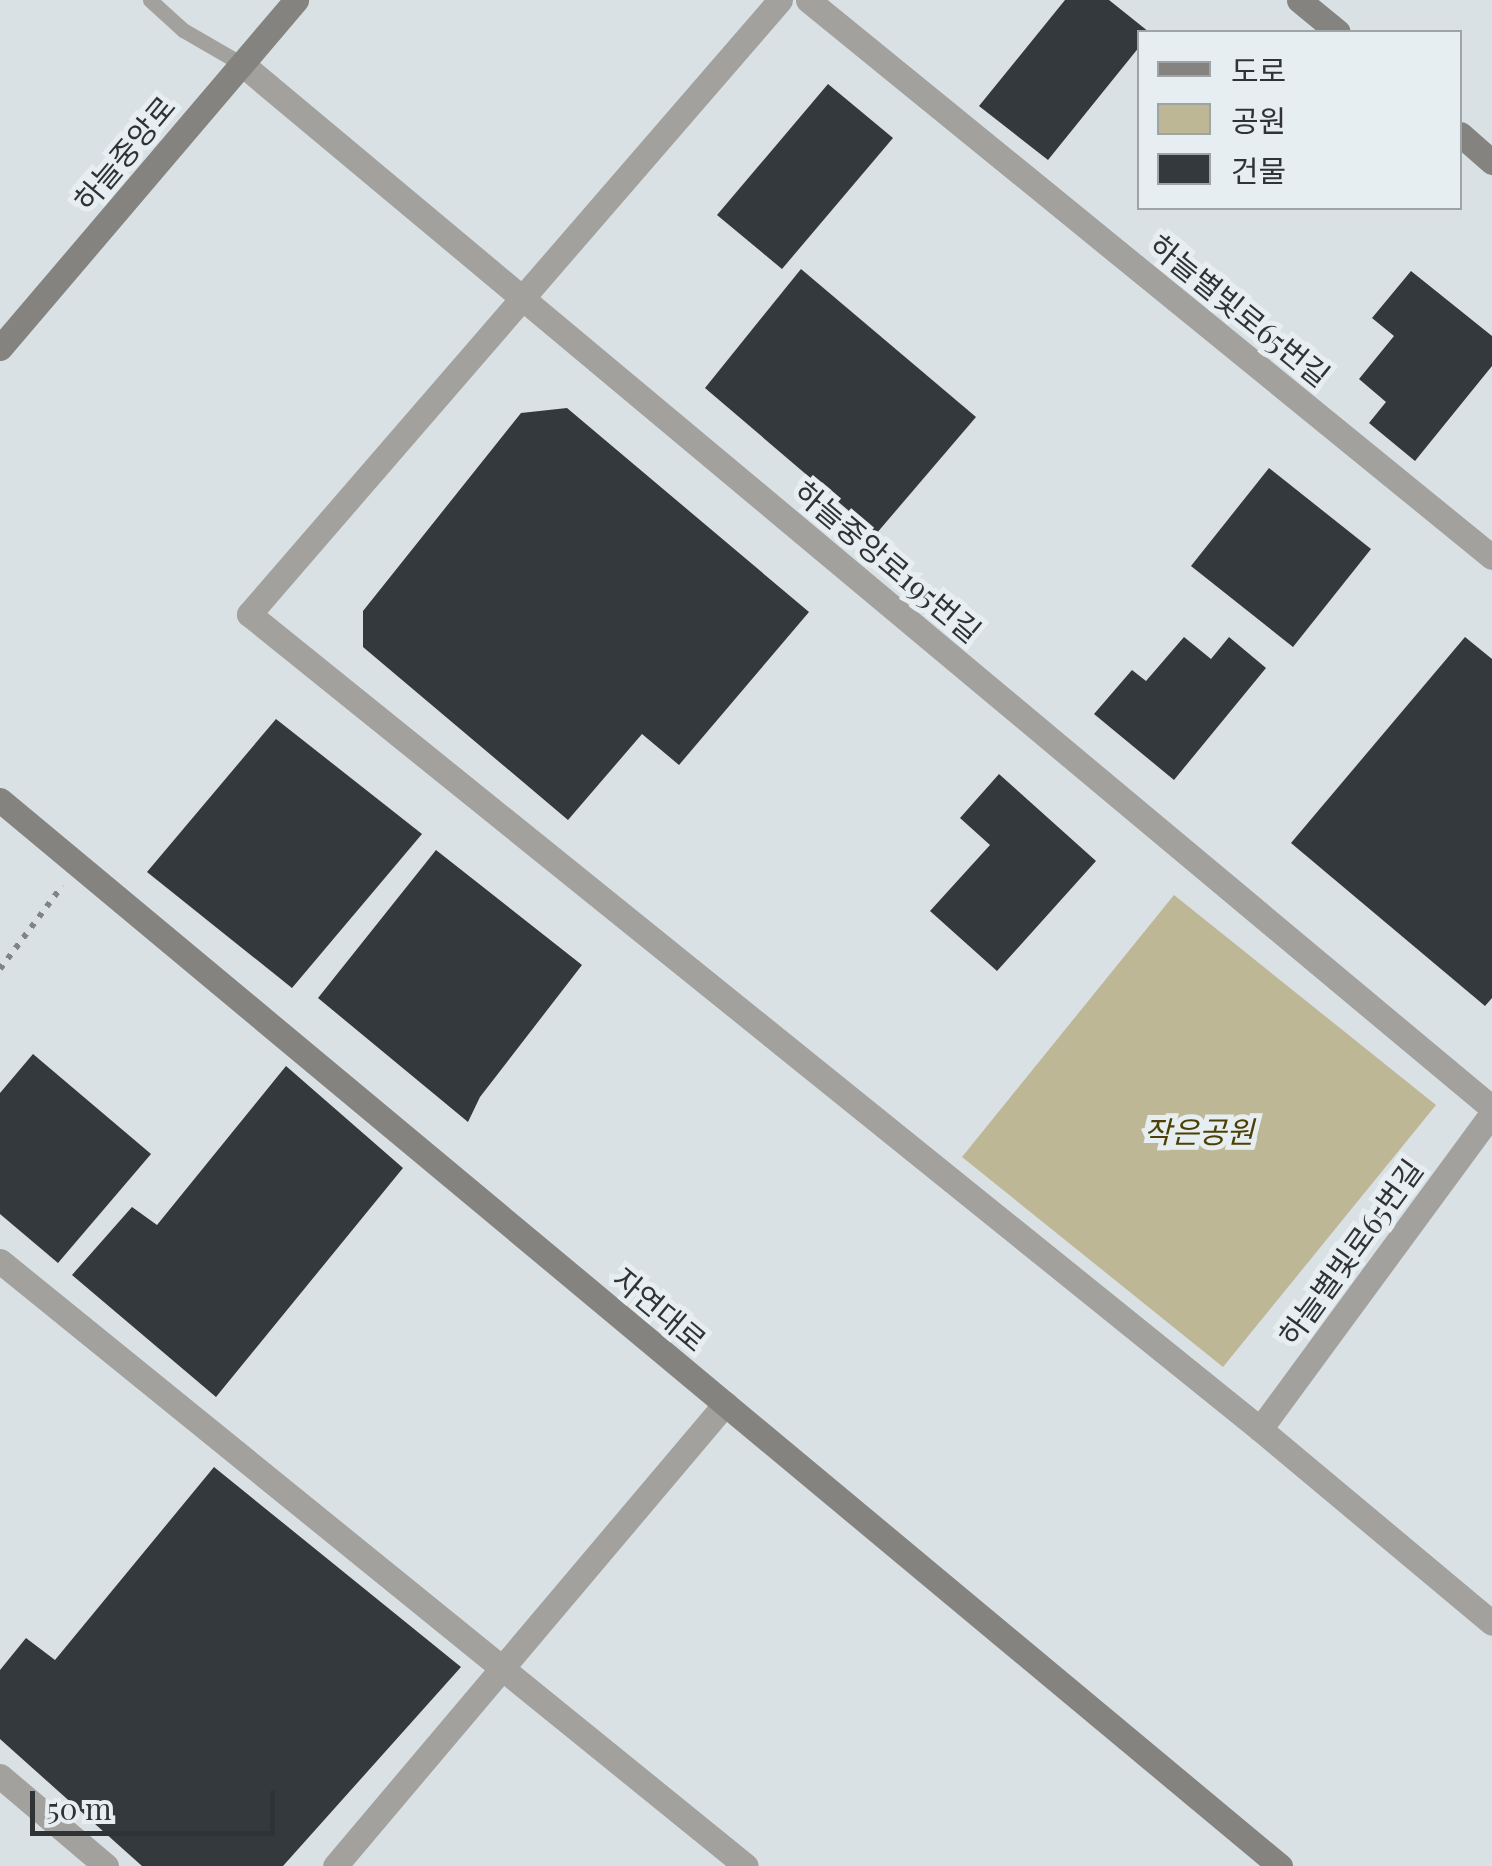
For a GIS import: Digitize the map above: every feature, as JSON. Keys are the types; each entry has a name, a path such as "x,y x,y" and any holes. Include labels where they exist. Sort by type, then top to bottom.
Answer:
{"main road":[{"name":"하늘중앙로","path":"0,348 296,0"},
{"path":"1299,0 1336,30"},
{"path":"1462,136 1492,162"},
{"name":"자연대로","path":"0,800 1280,1866"}],"street":[{"path":"780,0 249,614 1260,1429 1492,1623"},
{"name":"하늘별빛로65번길","path":"808,0 1492,557"},
{"name":"하늘중앙로195번길","path":"242,64 1492,1110"},
{"name":"하늘별빛로65번길","path":"1260,1429 1492,1110"},
{"path":"0,1261 746,1866"},
{"path":"335,1866 724,1404"},
{"path":"0,1776 106,1866"}],"lane":[{"path":"150,0 184,30 242,64"}],"path":[{"path":"0,969 76,867"}],"green space":[{"name":"작은공원","path":"1174,895 1436,1105 1223,1367 962,1157"}],"building":[{"path":"1065,0 1109,0 1146,30 1137,30 1137,50 1048,160 979,106"},
{"path":"828,84 893,138 782,269 717,215"},
{"path":"801,269 976,417 876,534 705,388"},
{"path":"1411,271 1492,336 1492,366 1415,461 1369,423 1386,402 1359,379 1394,336 1372,318"},
{"path":"567,408 809,612 679,765 642,734 568,820 363,647 363,611 521,413"},
{"path":"1269,468 1371,549 1293,647 1191,566"},
{"path":"1184,637 1211,659 1229,637 1266,668 1174,780 1094,714 1132,670 1146,681"},
{"path":"1465,637 1492,659 1492,998 1485,1006 1291,843"},
{"path":"276,719 422,834 292,988 147,872"},
{"path":"999,774 1096,861 997,971 930,911 990,845 960,818"},
{"path":"436,850 582,965 480,1097 468,1122 318,998"},
{"path":"33,1054 151,1154 58,1263 0,1214 0,1093"},
{"path":"286,1066 403,1168 216,1397 72,1275 132,1207 157,1225"},
{"path":"214,1467 461,1667 283,1866 142,1866 0,1739 0,1670 26,1638 55,1660"}]}
